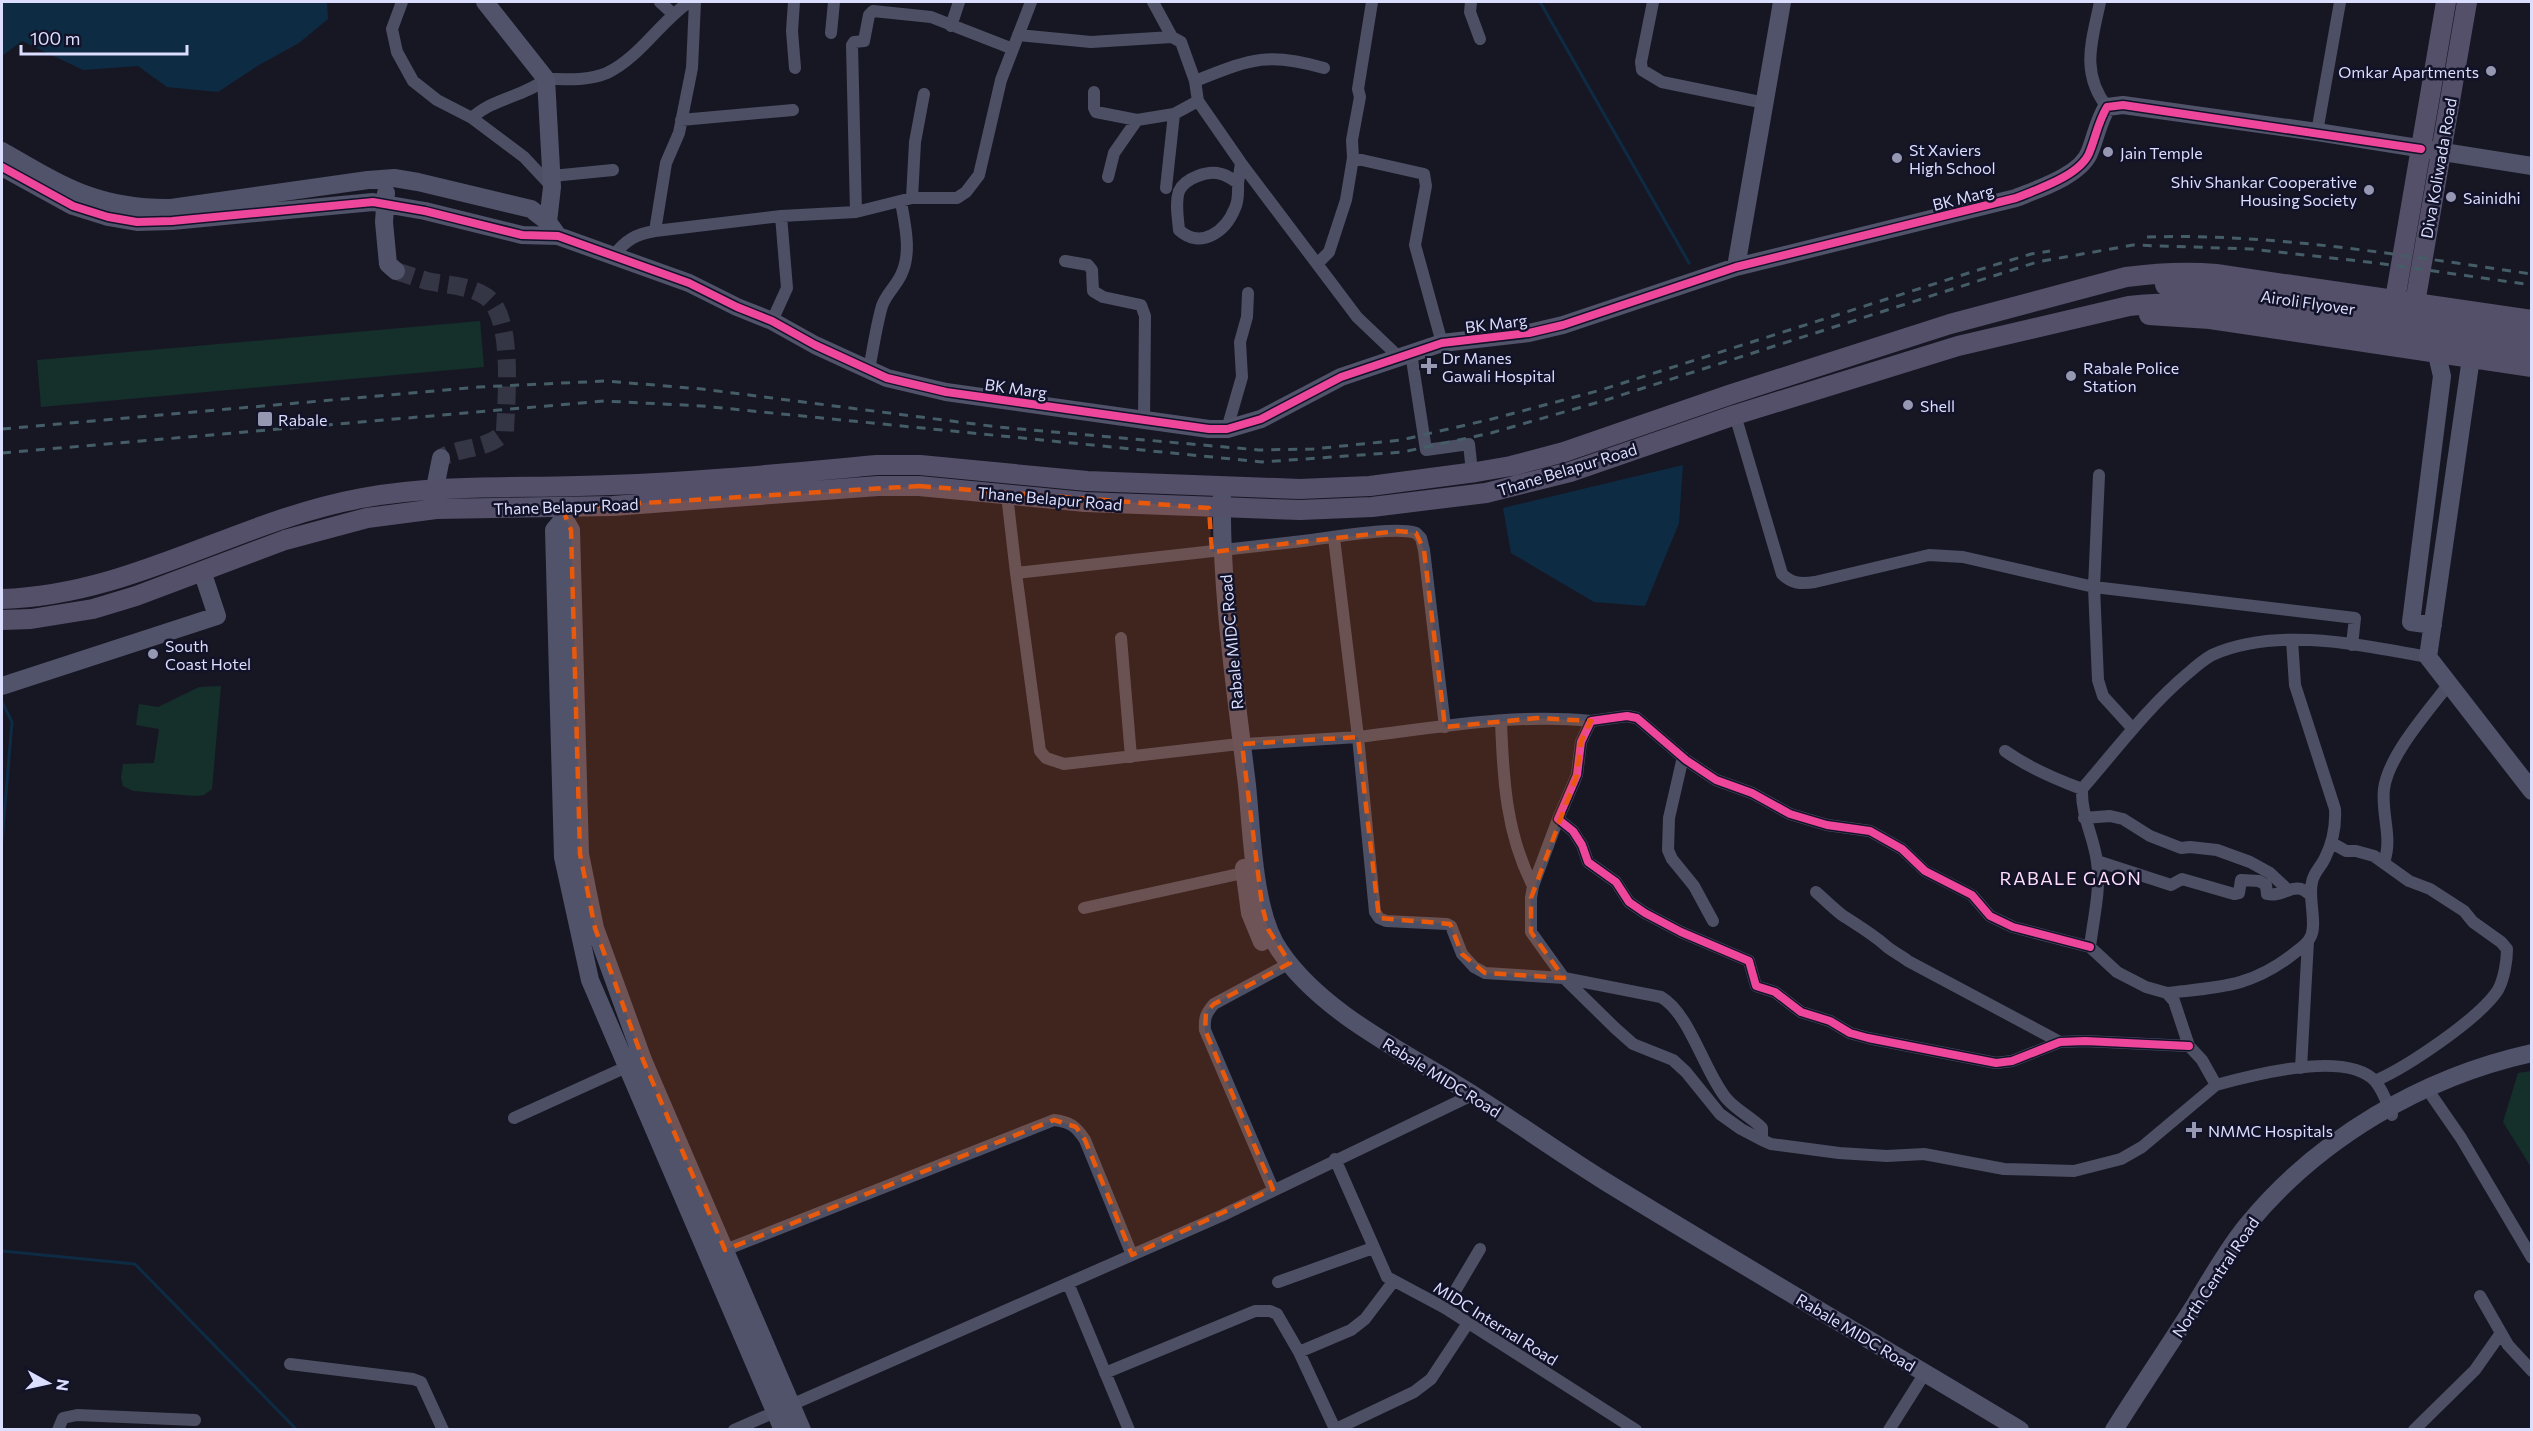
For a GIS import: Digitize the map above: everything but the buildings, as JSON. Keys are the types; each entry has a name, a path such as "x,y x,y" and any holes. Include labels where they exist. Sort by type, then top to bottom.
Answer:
{"main road":[{"name":"Diva Koliwada Road","path":"2390,332 2446,2"},
{"name":"Diva Koliwada Road","path":"2421,334 2415,303 2467,2"},
{"path":"2084,290 2126,277 2193,272 2532,320"},
{"name":"Airoli Flyover","path":"2084,290 2178,285 2214,288 2532,335"},
{"name":"Thane Belapur Road","path":"2,599 29,598 88,588 129,576 279,520 326,505 435,488 612,485 877,465 920,465 1076,480 1215,487 1322,489 1370,486 1472,472 1511,466 1564,452 1729,395 1939,328 2084,290"},
{"path":"2089,316 2138,305 2190,302 2532,352"},
{"name":"Airoli Flyover","path":"2089,316 2130,314 2176,316 2532,367"},
{"name":"Thane Belapur Road","path":"2,620 31,619 93,609 136,596 285,540 367,518 436,509 563,513 878,486 920,486 1085,502 1323,510 1372,507 1486,493 1570,472 1735,415 1958,346 2089,316"}],"street":[{"path":"402,2 392,29 397,52 413,81 437,100 472,118 524,157 552,182"},
{"path":"485,2 546,79 553,229"},
{"path":"660,2 672,13"},
{"path":"472,118 500,101 533,90 546,79 582,79 607,73 631,56 672,13 689,2"},
{"path":"655,231 666,164 681,120 692,68 695,2"},
{"path":"794,2 792,31 795,69"},
{"path":"831,33 834,2"},
{"path":"951,26 959,2"},
{"path":"614,255 625,242 639,234 655,231 781,216 856,212 907,200 957,198 966,192 979,175 1001,80 1031,2"},
{"path":"1153,2 1172,37 1181,42 1195,81 1198,101 1241,163 1357,317 1405,355 1426,450 1469,444 1472,472"},
{"path":"1317,264 1329,252 1346,200 1353,158 1352,140 1360,97 1358,89 1372,2"},
{"path":"1471,2 1470,12 1480,39"},
{"path":"1653,2 1641,62 1642,70 1662,82 1765,103"},
{"path":"1736,267 1782,2"},
{"path":"2100,2 2090,52 2091,74 2096,93 2107,107 2123,105 2317,132 2532,166"},
{"path":"2317,132 2340,2"},
{"path":"856,212 852,44 864,41 867,20 873,11 931,16 951,26 1013,49"},
{"path":"1018,35 1091,42 1172,37"},
{"path":"1195,81 1245,62 1265,58 1299,61 1324,68"},
{"path":"1094,92 1096,112 1137,120 1174,114 1198,101"},
{"path":"869,370 882,307 886,296 899,279 906,261 907,200 924,94"},
{"name":"BK Marg","path":"553,229 689,284 772,321 815,345 886,378 946,392 1209,429 1227,429 1261,419 1341,377 1442,343 1529,333 1563,325 1736,267 2016,198 2052,184 2082,165 2090,154 2099,119 2107,107"},
{"path":"681,120 793,110"},
{"path":"1166,188 1174,114"},
{"path":"1108,177 1114,153 1137,120"},
{"path":"2,151 79,193 111,204 138,208 171,208 386,179 418,182 531,209 553,229"},
{"path":"1353,158 1424,174 1426,186 1415,245 1442,343"},
{"path":"1238,183 1221,174 1213,173 1192,179 1184,184 1177,200 1179,230 1188,237 1205,239 1211,237 1227,222 1236,206 1241,163"},
{"path":"2,167 74,206 108,217 137,222 172,221 373,202 425,211 522,236 553,229"},
{"path":"552,182 613,170"},
{"path":"386,179 384,222 388,264 396,271"},
{"path":"772,321 787,288 781,216"},
{"path":"1065,261 1088,265 1092,270 1093,291 1103,297 1140,305 1145,316 1144,420"},
{"path":"1227,429 1242,377 1240,342 1247,317 1248,293"},
{"path":"2421,334 2432,346 2442,376 2412,621 2428,657 2532,791"},
{"path":"2428,657 2471,358"},
{"path":"1735,415 1782,574 1788,580 1799,584 1815,582 1929,555 1963,557 2094,587 2355,618 2352,645"},
{"path":"435,488 441,458"},
{"path":"2099,476 2094,587 2098,680 2103,696 2133,729"},
{"name":"Rabale MIDC Road","path":"1215,487 1218,551 1236,699 1236,744 1251,872 1268,929 1280,952 1284,966 1308,983 1346,1021 1551,1152 1922,1378 2020,1430"},
{"path":"1007,495 1040,751 1046,758 1064,764 1236,744 1358,737 1537,718 1591,721 1626,716 1637,718 1683,757 1716,780 1752,793 1790,814 1827,825 1870,831 1902,849 1925,871 1972,895 1990,915 2013,927 2090,947 2117,972 2146,987 2167,993 2240,984 2264,975 2308,942 2312,936 2310,895 2316,870 2324,861 2332,843 2336,824 2335,809 2295,685 2292,640"},
{"path":"563,513 571,530 569,787 580,854 587,930 635,1063 784,1409 802,1430"},
{"path":"1016,573 1398,531 1416,533 1421,538 1424,550 1445,727"},
{"path":"1334,538 1358,737 1375,912 1379,918 1386,921 1451,926 1462,954 1468,962 1485,973 1564,978 1650,993 1666,1000 1685,1025 1726,1099 1762,1128 1762,1140"},
{"path":"10,684 217,616 202,571"},
{"path":"2412,621 2433,625"},
{"path":"1121,638 1131,757"},
{"path":"2090,947 2095,909 2097,861 2081,804 2082,789 2172,687 2212,655 2269,639 2352,645 2428,657"},
{"path":"2384,862 2388,844 2384,788 2389,772 2407,740 2450,684"},
{"path":"1501,721 1504,781 1513,835 1521,862 1533,886"},
{"path":"1591,721 1581,742 1577,776 1533,886 1531,932 1564,978 1634,1044 1673,1060 1729,1122 1762,1140 1771,1144 1839,1153 1887,1156 1924,1154 2004,1169 2074,1171 2121,1160 2142,1147 2216,1085 2269,1071 2328,1065 2346,1068 2375,1081 2391,1112"},
{"path":"2005,751 2030,767 2082,789"},
{"path":"1683,757 1671,802 1667,835 1668,850 1672,860 1694,886 1713,921"},
{"path":"2084,818 2110,816 2123,819 2150,836 2181,848 2217,850 2250,862 2270,873 2288,890"},
{"path":"1558,819 1573,831 1582,845 1588,862 1616,882 1629,902 1682,932 1749,961 1756,986 1774,992 1802,1011 1830,1021 1850,1033 1996,1064 2012,1061 2060,1042 2189,1046"},
{"path":"2332,843 2346,851 2367,853 2384,862 2409,881 2430,889 2464,911 2481,928 2501,942 2508,953 2499,988 2475,1015 2398,1071 2375,1081"},
{"path":"2097,861 2171,885 2182,879 2234,894 2239,893 2241,880 2250,880 2266,885 2267,894 2273,896 2297,887 2304,889 2310,895"},
{"path":"1084,908 1251,872"},
{"path":"1816,892 1842,915 1880,939 1885,946 1897,951 1908,962 2060,1042"},
{"path":"2301,1068 2308,942"},
{"path":"1274,1189 1204,1030 1204,1020 1206,1012 1215,1004 1284,966"},
{"path":"2167,993 2178,1009 2189,1046 2202,1060 2216,1085"},
{"name":"North Central Road","path":"2114,1430 2247,1225 2307,1163 2391,1112 2471,1071 2532,1053"},
{"path":"514,1118 635,1063"},
{"path":"635,1063 725,1250 784,1409 783,1430"},
{"name":"North Central Road","path":"2127,1430 2212,1292 2255,1228 2296,1184 2328,1157 2391,1112 2459,1084 2532,1063"},
{"path":"2432,1096 2461,1138 2532,1258"},
{"path":"734,1430 1132,1255 1466,1097"},
{"path":"725,1250 1054,1120 1069,1122 1076,1127 1085,1140 1132,1255"},
{"path":"1299,1352 1351,1330 1365,1319 1393,1282 1382,1269 1335,1159"},
{"path":"1278,1282 1373,1248"},
{"path":"1445,1308 1480,1250"},
{"name":"MIDC Internal Road","path":"1393,1282 1445,1308 1636,1430"},
{"path":"1068,1283 1129,1430"},
{"path":"2480,1296 2508,1345 2532,1371"},
{"path":"1105,1373 1255,1311 1270,1311 1277,1314 1299,1352 1335,1429 1414,1392 1431,1379 1468,1323"},
{"path":"2414,1430 2475,1370 2501,1333"},
{"path":"290,1364 413,1379 421,1382 443,1430"},
{"path":"1889,1430 1922,1378"},
{"name":"Rabale MIDC Road","path":"1922,1378 1998,1430"},
{"path":"58,1430 63,1418 77,1416 195,1420"}],"highlighted area":[{"path":"919,486 1209,508 1212,552 1398,531 1416,533 1424,550 1445,727 1537,718 1591,721 1581,742 1577,775 1531,898 1531,932 1564,978 1485,973 1462,954 1450,924 1379,918 1358,737 1242,744 1262,905 1268,929 1290,963 1214,1004 1206,1012 1205,1030 1273,1189 1132,1255 1085,1140 1076,1127 1054,1120 725,1250 643,1060 595,928 580,854 571,530 562,508"}],"green space":[{"path":"480,321 484,367 41,407 37,360"},
{"path":"221,686 212,789 204,795 196,796 133,791 123,786 121,778 123,764 154,763 159,729 136,725 139,704 158,707 199,687"},
{"path":"2532,1071 2531,1167 2503,1122 2518,1073"}],"water":[{"path":"2,2 327,2 328,19 299,43 259,65 218,92 167,87 138,66 83,70 22,41 2,56"},
{"path":"1683,465 1679,523 1645,606 1594,602 1511,553 1503,508"}],"waterway":[{"path":"1540,2 1689,263"},
{"path":"2,702 12,722 2,841"},
{"path":"2,1251 135,1264 297,1430"}],"tunnel":[{"path":"396,271 427,281 464,287 478,292 495,306 501,320 507,359 505,432 491,442 441,458"}],"railway":[{"path":"2147,237 2292,242 2532,274"},
{"path":"2,453 604,401 702,406 1262,462 1403,452 1491,433 1606,400 2037,262 2133,245 2251,249 2377,263 2532,285"},
{"path":"2,429 479,387 606,381 702,389 998,427 1259,450 1313,449 1401,440 1601,390 1978,270 2031,254 2050,251"}],"cycle path":[{"path":"2,167 73,206 108,217 137,222 172,221 373,202 425,211 522,235 558,236 689,283 887,378 946,392 1209,429 1227,429 1261,419 1341,377 1442,343 1529,333 1563,325 1736,267 2016,198 2047,186 2078,167 2090,151 2107,107 2123,105 2421,149"},
{"path":"2090,947 2013,927 1990,916 1972,895 1925,871 1902,849 1870,831 1827,825 1790,814 1752,793 1716,780 1686,760 1637,718 1627,716 1591,721 1581,742 1577,775 1558,819 1573,831 1582,845 1588,862 1616,882 1629,902 1645,913 1681,932 1749,961 1756,986 1775,992 1801,1012 1830,1021 1850,1033 1868,1038 1996,1063 2012,1061 2060,1042 2189,1046"}],"place":[{"name":"Omkar Apartments","path":"2491,71"},
{"name":"Jain Temple","path":"2108,152"},
{"name":"St Xaviers High School","path":"1897,158"},
{"name":"Shiv Shankar Cooperative Housing Society","path":"2369,190"},
{"name":"Sainidhi","path":"2451,197"},
{"name":"Dr Manes Gawali Hospital","path":"1429,366"},
{"name":"Rabale Police Station","path":"2071,376"},
{"name":"Shell","path":"1908,405"},
{"name":"Rabale","path":"265,419"},
{"name":"South Coast Hotel","path":"153,654"},
{"name":"NMMC Hospitals","path":"2194,1130"}],"district":[{"name":"RABALE GAON","path":"2071,878"}]}
